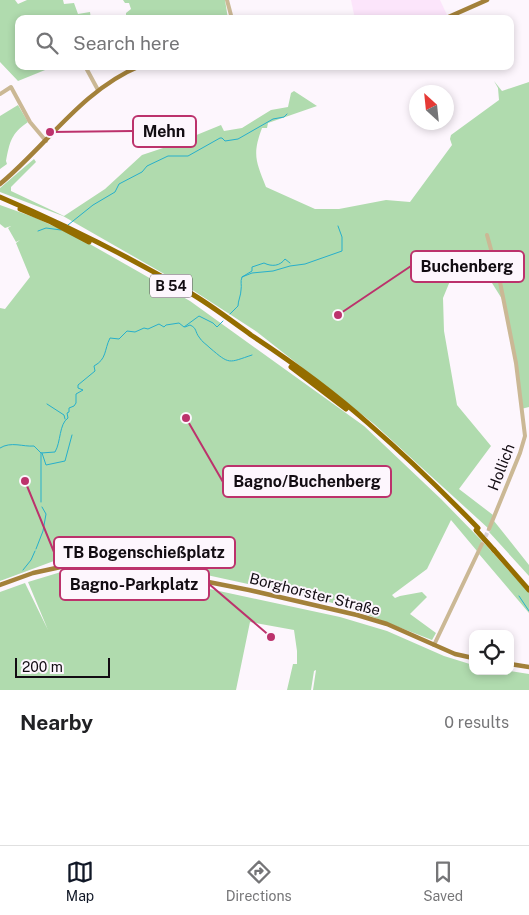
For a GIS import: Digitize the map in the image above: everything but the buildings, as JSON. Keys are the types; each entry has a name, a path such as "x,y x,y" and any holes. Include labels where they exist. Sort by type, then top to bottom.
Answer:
{"highway":[{"name":"B 54","path":"0,199 59,226 184,292 270,350 366,424 477,529 529,590"},
{"name":"B 54","path":"495,549 528,582"}],"main road":[{"path":"453,15 486,0"},
{"path":"0,184 98,90 115,78 132,70"},
{"name":"Borghorster Straße","path":"0,585 32,573 70,565 104,563 127,566 249,590 357,615 387,624 455,654 469,657"},
{"path":"514,665 529,667"}],"street":[{"path":"228,0 231,15"},
{"path":"87,70 98,90"},
{"path":"0,94 11,87 30,122 46,141"},
{"name":"Hollich","path":"486,235 500,282 516,363 525,436 489,529"},
{"path":"434,645 482,544"}],"shaded area":[{"path":"351,0 440,0 447,15 354,15"}],"green space":[{"path":"0,0 15,0 18,4 27,0 63,0 64,4 74,3 78,14 90,12 90,15 15,15 15,70 45,70 18,81 0,62"},
{"path":"123,0 225,0 227,15 126,15 131,9 129,3 125,3"},
{"path":"494,81 502,91 529,82 529,407 521,409 516,363 502,299 492,283 450,281 443,298 444,331 457,405 491,446 459,489 493,515 489,529 374,424 257,332 194,291 63,216 0,192 0,188 34,159 36,162 11,187 11,191 64,216 105,189 142,155 221,125 224,131 242,128 271,110 288,107 291,93 294,91 317,106 268,123 267,128 262,128 257,145 256,158 266,187 315,209 339,209 386,200 410,202 452,145 451,135 499,100 498,88"},
{"path":"18,105 28,122 12,138 6,161 7,164 0,169 0,116"},
{"path":"0,205 36,218 81,239 190,301 364,426 441,499 482,541 477,551 451,520 427,569 392,595 395,598 422,592 427,597 410,614 436,633 432,640 326,601 106,553 85,559 62,558 0,581 0,308 5,309 30,277 16,243 20,240 16,242 8,228 11,226 5,228 0,224"},
{"path":"494,521 529,565 529,576 489,532"},
{"path":"484,543 529,593 529,613 479,554"},
{"path":"88,569 136,573 340,617 387,631 444,656 469,664 469,675 514,675 514,672 529,674 529,690 313,690 316,670 314,671 311,690 287,690 293,664 297,664 294,630 250,622 236,690 0,690 0,592 25,583 48,630 28,582 61,572"}],"waterway":[{"path":"68,225 93,205 115,192 119,184 142,172 147,166 168,156 188,156 220,138 225,141 238,139 273,119 284,117 287,114"},
{"path":"230,314 238,306 242,277 252,273 273,271 305,264 342,251 342,237 338,226"},
{"path":"38,231 46,228 61,230"},
{"path":"242,277 252,271 252,267 264,263 276,265 285,259 290,263"},
{"path":"0,448 8,445 34,446 41,453 55,452 63,424 68,418 69,408 76,403 76,394 83,390 78,388 78,385 95,371 94,366 103,357 110,338 119,339 127,331 135,332 159,324 164,327 179,323 184,327 199,316 217,327 223,321"},
{"path":"185,327 192,326 203,342 226,360 233,361 252,355"},
{"path":"47,404 64,415 65,419"},
{"path":"42,453 46,465 65,461 72,435"},
{"path":"41,453 41,502"},
{"path":"36,549 43,531 46,514 42,507"},
{"path":"23,570 35,551"},
{"path":"519,596 529,611"}],"tunnel":[{"path":"483,542 489,529"}],"place":[{"name":"Mehn","path":"50,132"},
{"name":"Buchenberg","path":"338,315"},
{"name":"Bagno/Buchenberg","path":"186,418"},
{"name":"TB Bogenschießplatz","path":"25,481"},
{"name":"Bagno-Parkplatz","path":"271,637"}]}
